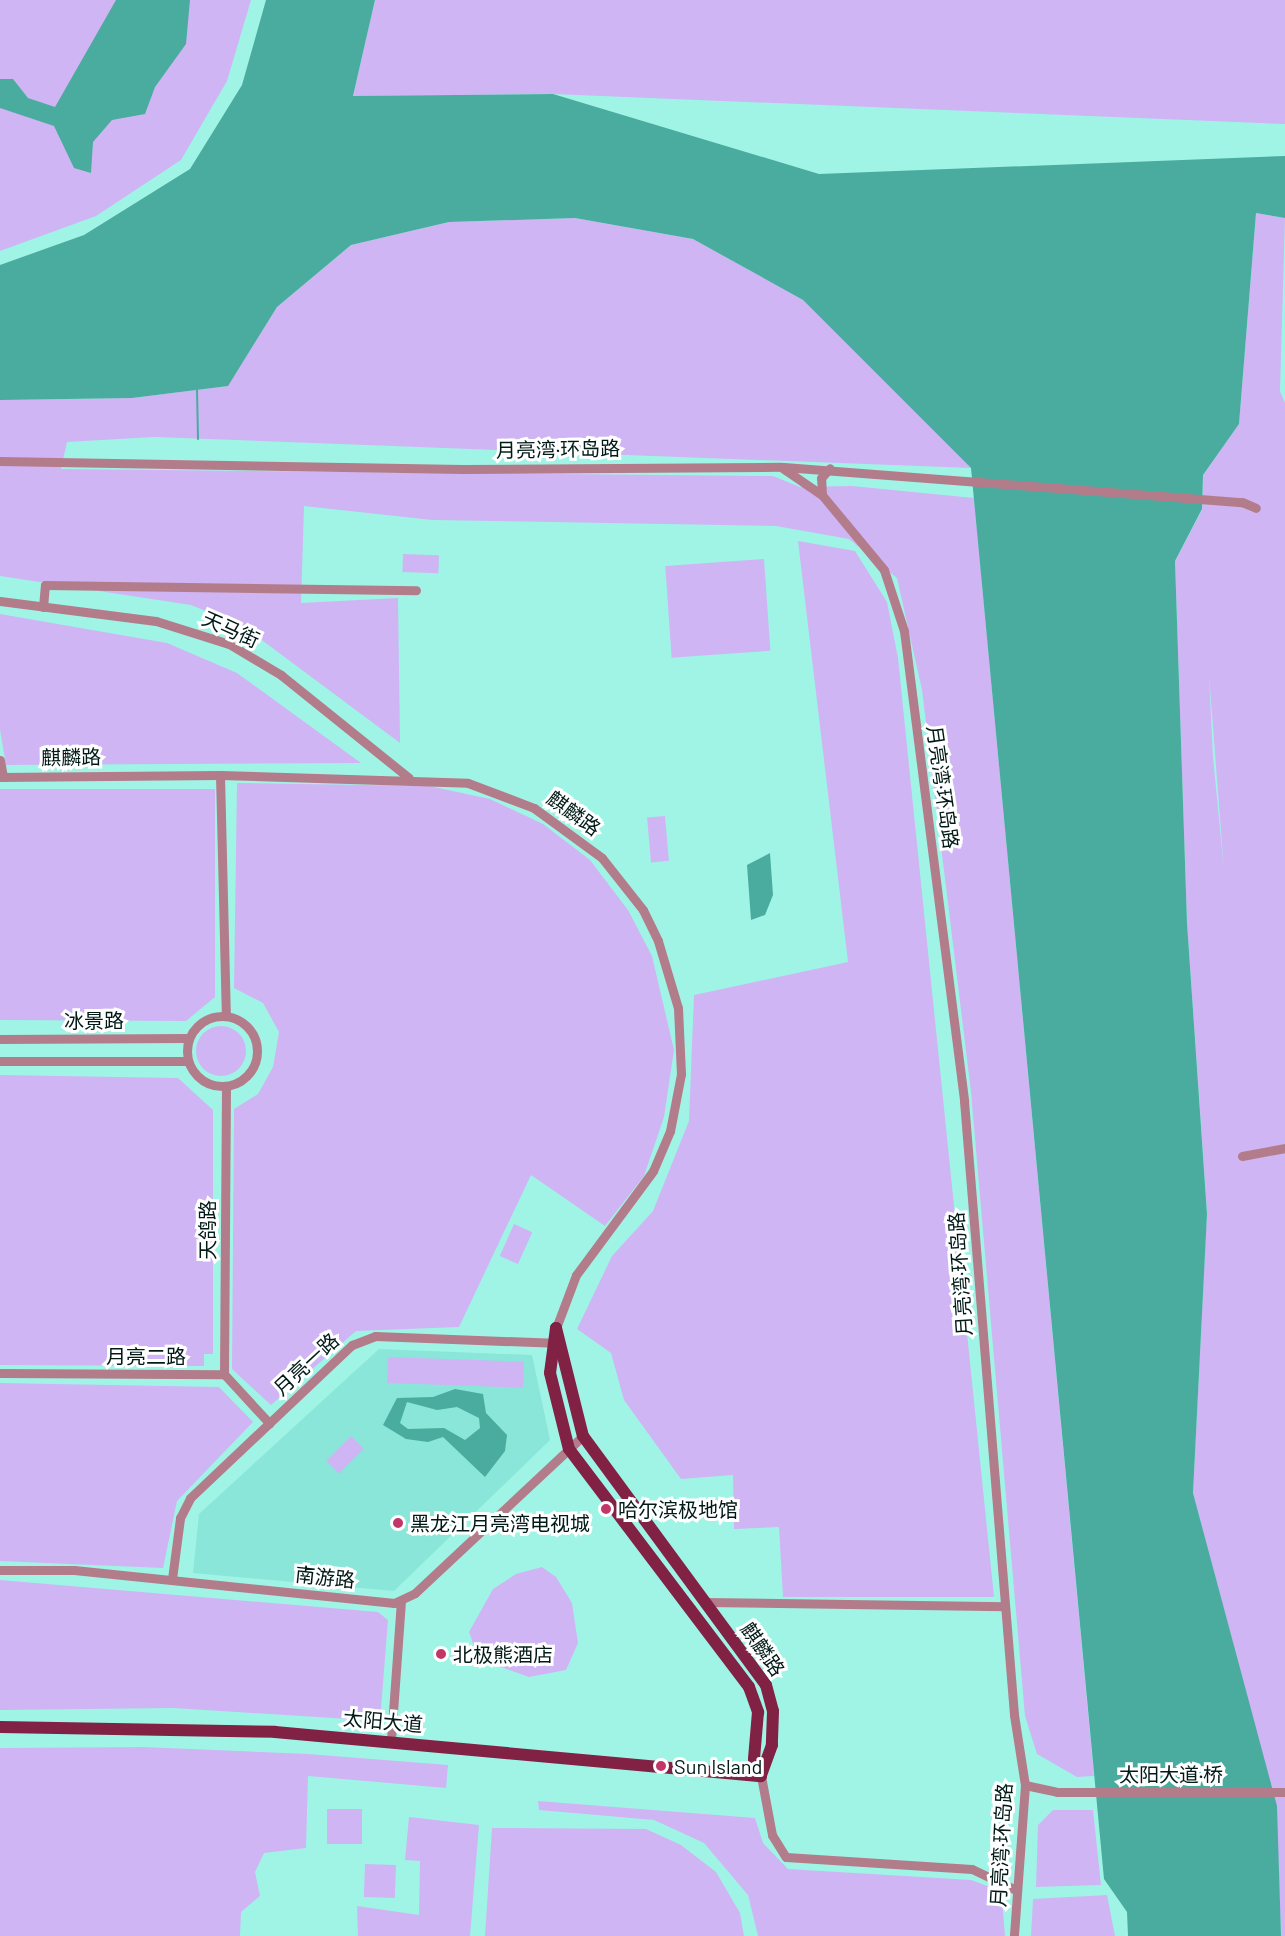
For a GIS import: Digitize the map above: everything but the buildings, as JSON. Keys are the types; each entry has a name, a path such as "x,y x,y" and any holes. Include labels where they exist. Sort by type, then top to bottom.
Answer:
{"main road":[{"name":"麒麟路","path":"556,1329 572,1410 582,1436 770,1694 771,1760 761,1776"},
{"name":"麒麟路","path":"557,1342 552,1391 569,1449 749,1686 758,1712 754,1759 761,1776"},
{"name":"太阳大道","path":"0,1727 154,1726 391,1740 761,1776"}],"street":[{"name":"月亮湾·环岛路","path":"0,461 463,469 782,467 822,495 884,570 904,631 964,1101 1014,1715 1025,1785 1014,1936"},
{"path":"782,467 858,469 1242,502 1256,508"},
{"path":"822,495 821,478 830,468"},
{"path":"43,607 45,585 416,590"},
{"name":"天马街","path":"0,601 156,621 229,644 281,675 409,778"},
{"path":"0,760 1,777"},
{"path":"220,775 226,1016"},
{"name":"麒麟路","path":"1,777 220,775 409,778 468,783 502,793 577,836 643,910 673,988 681,1058 670,1131 642,1193 576,1275 556,1329"},
{"path":"226,1016 253,1035 257,1057 246,1077 226,1086 207,1083 188,1060 189,1038 203,1021 226,1016"},
{"name":"冰景路","path":"0,1039 189,1038"},
{"name":"冰景路","path":"0,1061 188,1060"},
{"name":"天鸽路","path":"224,1374 226,1086"},
{"path":"1242,1156 1285,1148"},
{"name":"月亮一路","path":"172,1579 184,1507 269,1423 362,1339 557,1342"},
{"name":"月亮二路","path":"0,1373 224,1374"},
{"path":"224,1374 269,1423"},
{"path":"391,1740 401,1601 582,1436"},
{"name":"南游路","path":"0,1570 172,1579 401,1601"},
{"path":"705,1602 1005,1606"},
{"path":"761,1776 772,1834 786,1857 972,1869 1016,1890"},
{"name":"太阳大道·桥","path":"1025,1785 1057,1792 1285,1792"}],"shaded area":[{"path":"0,0 251,0 227,81 181,160 96,216 0,251"},
{"path":"116,0 190,0 186,44 155,87 145,114 112,120 93,142 91,173 74,168 54,126 0,108 0,79 13,79 28,98 55,107"},
{"path":"266,0 375,0 353,96 553,94 819,174 1285,156 1285,218 1256,213 1239,424 1203,475 1202,509 1175,561 1187,923 1207,1214 1193,1493 1277,1806 1281,1936 1128,1936 1127,1912 1104,1879 971,468 803,300 693,239 575,218 449,222 351,245 277,307 228,386 132,398 0,400 0,265 84,235 190,169 242,85"},
{"path":"375,0 1285,0 1285,124 553,94 353,96"},
{"path":"1256,213 1285,218 1280,391 1285,403 1285,1936 1281,1936 1276,1806 1193,1493 1207,1211 1187,923 1175,561 1202,510 1203,475 1239,424","holes":["1209,675 1224,870 1213,757"]},
{"path":"575,218 693,239 803,300 971,468 154,437 67,442 61,469 773,476 800,487 852,486 974,498 1094,1776 1077,1777 1037,1754 1025,1716 971,1092 922,690 897,578 849,539 776,526 432,520 304,506 301,603 398,598 400,743 243,626 191,605 0,576 0,400 132,398 227,386 277,307 351,245 449,222"},
{"path":"798,541 855,551 887,602 898,658 994,1597 783,1597 779,1527 734,1529 733,1475 681,1479 624,1400 611,1353 577,1329 612,1256 653,1211 689,1121 694,995 848,962"},
{"path":"403,554 439,555 438,573 402,572"},
{"path":"764,559 770,651 672,658 665,566"},
{"path":"0,614 167,643 237,673 361,763 6,765 0,730"},
{"path":"237,783 429,786 490,799 543,824 590,860 628,910 652,956 674,1050 664,1117 644,1176 605,1226 531,1175 459,1327 356,1331 271,1405 232,1369 234,1109 258,1094 273,1067 279,1032 263,1003 234,988"},
{"path":"0,789 215,789 215,997 186,1021 0,1020"},
{"path":"665,816 669,861 651,862 647,818"},
{"path":"770,853 773,895 765,915 751,920 747,865"},
{"path":"216,1026 226,1026 239,1033 246,1046 246,1056 239,1069 226,1076 216,1076 207,1072 200,1065 196,1056 196,1046 200,1037 207,1030"},
{"path":"0,1075 178,1078 213,1110 213,1354 204,1354 204,1366 0,1365"},
{"path":"514,1224 532,1232 518,1264 500,1256"},
{"path":"379,1349 532,1355 550,1440 394,1591 193,1573 199,1514"},
{"path":"388,1357 524,1362 523,1388 387,1383"},
{"path":"0,1383 219,1387 253,1422 177,1501 163,1568 0,1561"},
{"path":"455,1389 483,1394 486,1413 507,1435 505,1451 485,1477 443,1437 428,1442 406,1439 383,1425 397,1398 433,1397","holes":["407,1402 437,1410 457,1407 479,1418 480,1428 465,1440 444,1428 408,1429 400,1423"]},
{"path":"351,1436 364,1449 339,1473 326,1461"},
{"path":"542,1567 556,1577 572,1603 578,1643 566,1670 529,1677 493,1664 474,1646 469,1632 493,1589 516,1574"},
{"path":"0,1580 378,1612 388,1620 380,1721 173,1708 0,1710"},
{"path":"143,1747 308,1754 448,1765 446,1788 308,1776 306,1848 264,1853 255,1872 260,1896 241,1912 240,1936 0,1936 0,1748"},
{"path":"538,1801 755,1818 763,1843 788,1869 971,1880 990,1887 1002,1900 1005,1936 758,1936 748,1895 704,1843 654,1820 539,1810"},
{"path":"327,1809 362,1809 362,1844 327,1844"},
{"path":"1053,1810 1093,1810 1101,1885 1036,1887 1038,1825"},
{"path":"409,1817 479,1825 470,1936 358,1936 357,1906 419,1915 420,1861 405,1860"},
{"path":"492,1828 646,1829 681,1845 716,1872 740,1913 744,1936 485,1936"},
{"path":"365,1864 396,1865 395,1898 364,1897"},
{"path":"1107,1895 1115,1936 1031,1936 1033,1899"}],"waterway":[{"path":"197,390 198,439"}],"place":[{"name":"哈尔滨极地馆","path":"606,1509"},
{"name":"黑龙江月亮湾电视城","path":"398,1523"},
{"name":"北极熊酒店","path":"441,1654"},
{"name":"Sun Island","path":"661,1766"}]}
